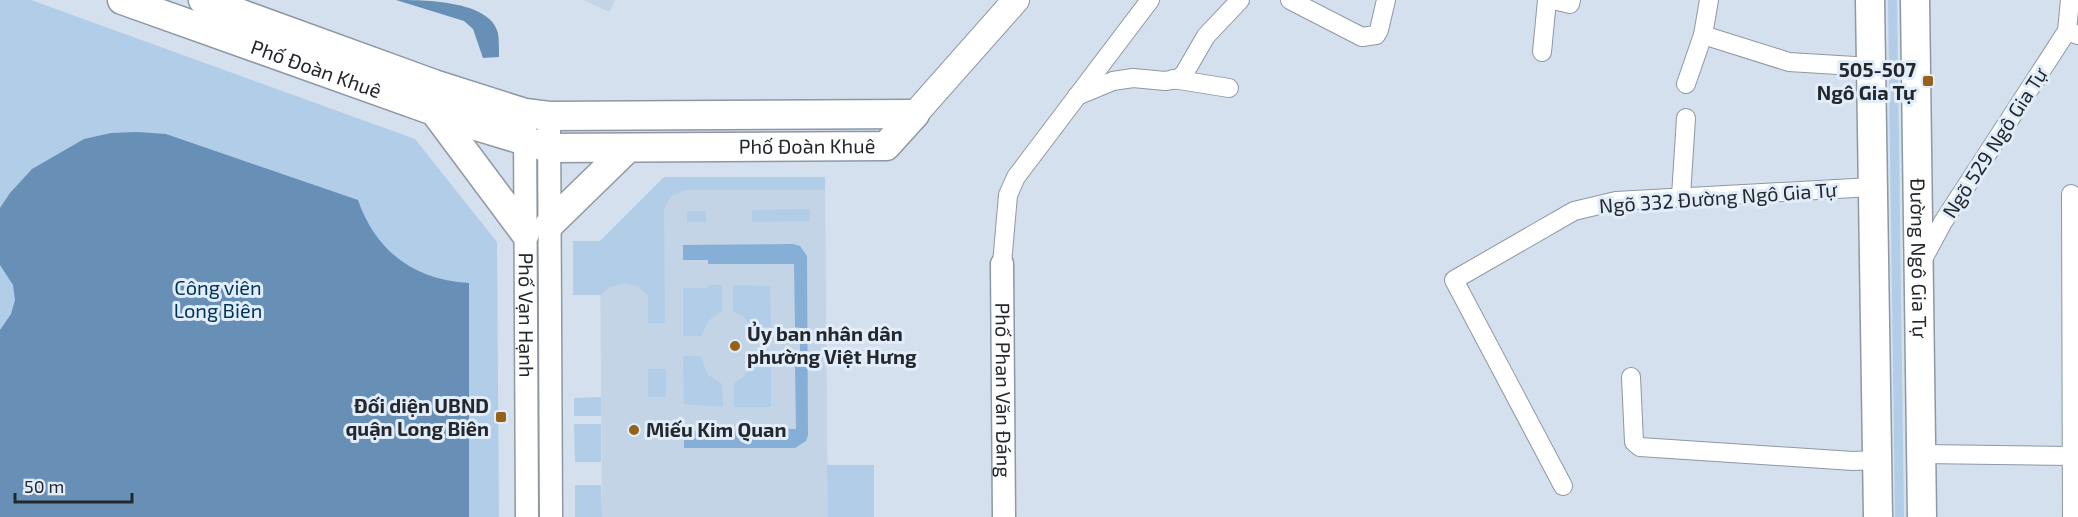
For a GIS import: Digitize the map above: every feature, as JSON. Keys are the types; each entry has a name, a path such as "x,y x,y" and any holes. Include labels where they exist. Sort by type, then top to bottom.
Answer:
{"main road":[{"name":"Phố Đoàn Khuê","path":"122,0 434,111 537,145 628,148 886,146 915,114"},
{"name":"Phố Đoàn Khuê","path":"203,0 434,84 537,114 915,114"},
{"path":"1870,0 1878,517"},
{"name":"Đường Ngô Gia Tự","path":"1915,0 1922,517"},
{"path":"915,114 1013,1"},
{"path":"434,111 537,229 628,148"}],"street":[{"path":"1002,264 1010,187 1021,168 1150,0"},
{"path":"1173,79 1184,74 1202,41 1240,0"},
{"path":"1290,0 1362,37 1370,37 1379,30 1386,0"},
{"path":"1542,52 1547,0"},
{"path":"1553,0 1570,4 1571,0"},
{"path":"1686,84 1703,35 1709,0"},
{"path":"2070,0 2073,33"},
{"name":"Ngõ 529 Ngô Gia Tự","path":"1919,266 1943,222 2073,33"},
{"path":"1703,35 1789,62 1871,67"},
{"path":"1075,97 1113,81 1133,78 1173,79 1229,88"},
{"name":"Phố Vạn Hạnh","path":"527,517 537,229 537,114"},
{"path":"1681,196 1686,118"},
{"name":"Ngõ 332 Đường Ngô Gia Tự","path":"1563,486 1454,280 1574,211 1616,201 1872,188"},
{"path":"2071,194 2070,456 2072,517"},
{"name":"Phố Vạn Hạnh","path":"537,229 551,517"},
{"name":"Phố Phan Văn Đáng","path":"1002,264 1004,517"},
{"path":"1631,378 1637,445 1853,461 1878,460"},
{"path":"1922,454 2070,456"}],"shaded area":[{"path":"396,0 454,4 482,14 492,22 498,33 499,57 483,58 473,29 464,21"},
{"path":"584,0 615,0 609,12"},
{"name":"Công viên Long Biên","path":"111,133 166,134 358,200 375,234 400,260 431,276 469,283 469,517 0,517 0,330 11,314 15,300 13,285 0,265 0,208 32,169 84,139"},
{"path":"664,177 825,177 828,517 602,517 600,241"},
{"path":"793,244 800,246 807,256 808,435 806,441 795,448 684,448 684,431 709,431 710,428 796,429 795,365 800,365 800,328 795,327 794,264 708,264 708,260 683,260 683,245"}],"green space":[{"name":"Công viên Long Biên","path":"0,0 31,0 415,139 497,242 499,517 0,517"},
{"path":"1888,0 1897,0 1904,517 1895,517"},
{"path":"664,177 825,177 825,190 685,190 671,196 664,209 665,323 648,323 648,295 637,286 625,283 610,287 600,295 573,295 573,241 600,241"},
{"path":"810,209 810,221 752,222 752,210"},
{"path":"687,211 706,211 706,222 687,222"},
{"path":"708,285 722,285 722,311 709,320 701,336 683,336 683,288 708,288"},
{"path":"733,285 770,286 771,327 751,327 744,317 733,311"},
{"path":"683,356 700,356 708,375 722,384 723,407 684,404"},
{"path":"752,365 771,365 771,407 734,407 734,383 744,376"},
{"path":"648,369 666,369 666,397 648,397"},
{"path":"601,397 601,416 574,416 574,398"},
{"path":"574,424 601,424 601,462 575,462"},
{"path":"827,465 874,465 874,517 828,517"},
{"path":"575,485 601,485 602,517 575,517"}],"place":[{"name":"505-507 Ngô Gia Tự","path":"1928,81"},
{"name":"Ủy ban nhân dân phường Việt Hưng","path":"735,346"},
{"name":"Đối diện UBND quận Long Biên","path":"501,417"},
{"name":"Miếu Kim Quan","path":"634,430"}]}
